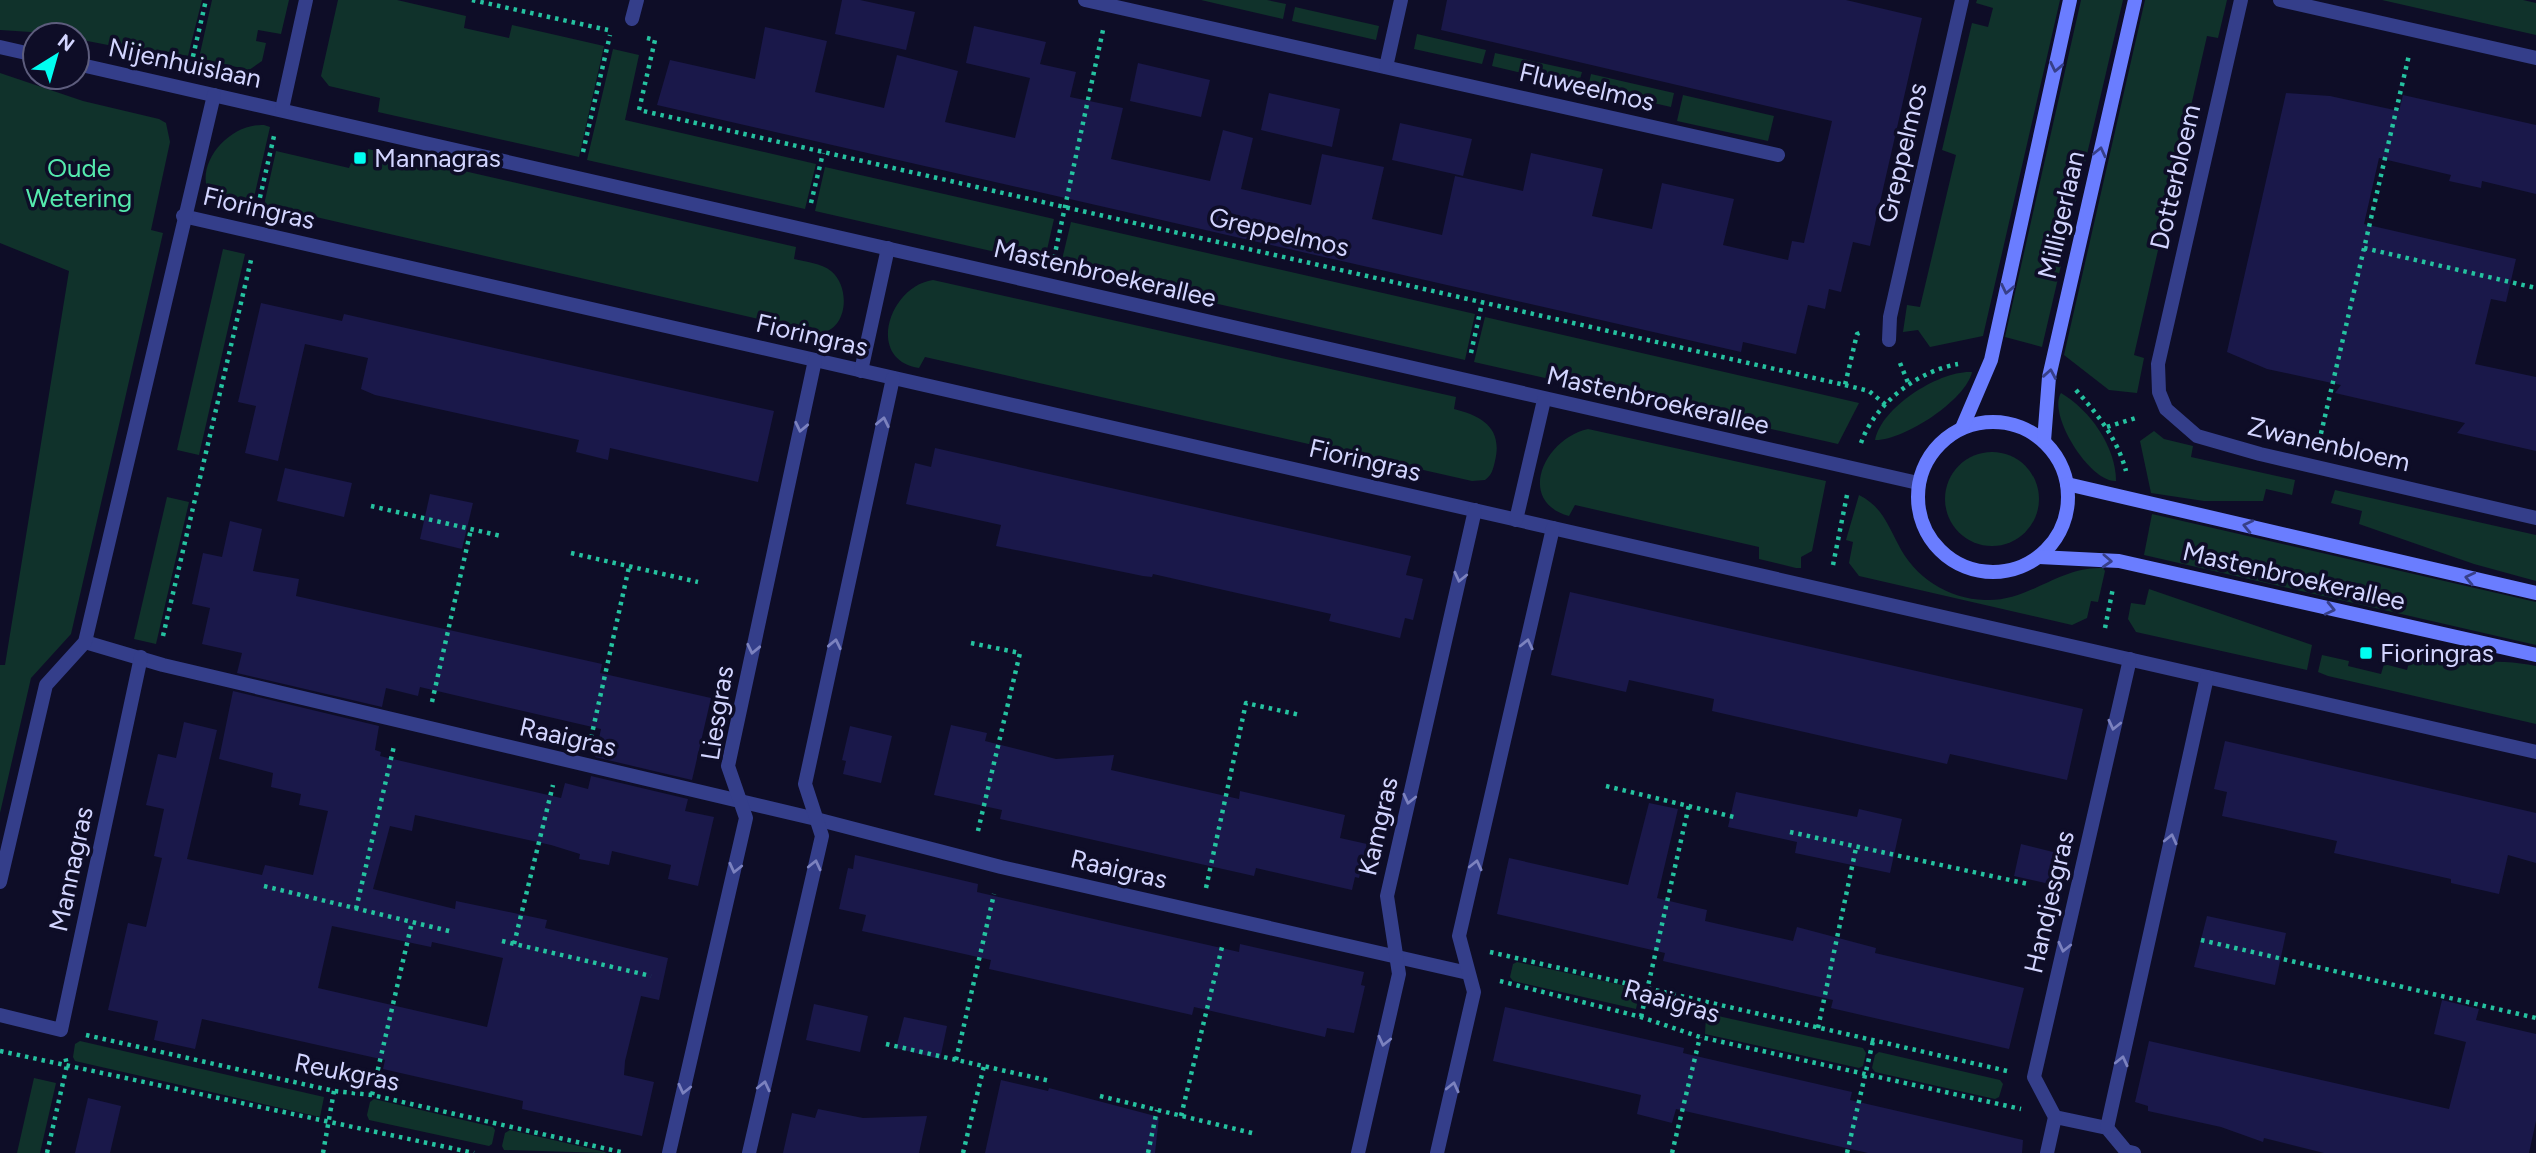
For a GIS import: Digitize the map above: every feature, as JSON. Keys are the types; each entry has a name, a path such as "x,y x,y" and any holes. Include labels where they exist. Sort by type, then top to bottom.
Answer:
{"main road":[{"name":"Milligerlaan","path":"1962,428 1991,360 2070,0"},
{"name":"Milligerlaan","path":"2044,441 2049,377 2135,0"},
{"path":"1990,421 2019,426 2044,441 2059,461 2067,484 2067,512 2057,537 2039,557 2016,569 1991,573 1965,568 1943,554 1927,534 1918,509 1918,483 1926,460 1941,441 1962,428 1990,421"},
{"name":"Mastenbroekerallee","path":"2067,484 2536,593"},
{"name":"Mastenbroekerallee","path":"2039,557 2119,561 2536,655"}],"street":[{"path":"282,109 306,0"},
{"path":"632,19 637,0"},
{"name":"Fluweelmos","path":"1084,0 1778,155"},
{"path":"1386,67 1401,0"},
{"name":"Greppelmos","path":"1889,340 1890,317 1962,0"},
{"name":"Dotterbloem","path":"2166,409 2159,392 2158,364 2241,0"},
{"path":"2280,0 2536,58"},
{"path":"0,47 21,52"},
{"name":"Nijenhuislaan","path":"91,67 282,109"},
{"path":"0,882 46,685 85,642 183,216 214,95"},
{"name":"Mastenbroekerallee","path":"282,109 1465,382 1918,483"},
{"name":"Fioringras","path":"183,216 2536,752"},
{"path":"861,371 888,248"},
{"name":"Liesgras","path":"669,1153 746,818 728,766 815,360"},
{"path":"749,1153 822,836 805,784 893,378"},
{"path":"1516,520 1544,400"},
{"name":"Zwanenbloem","path":"2166,409 2197,436 2536,518"},
{"name":"Kamgras","path":"1358,1153 1399,974 1387,896 1475,510"},
{"path":"1437,1153 1474,992 1459,936 1553,528"},
{"name":"Raaigras","path":"85,642 157,663 816,820 971,860 1468,973"},
{"name":"Mannagras","path":"61,1030 141,657"},
{"name":"Handjesgras","path":"2034,1077 2130,659"},
{"path":"2107,1128 2207,677"},
{"path":"0,1015 61,1030"},
{"path":"2034,1077 2055,1117 2047,1153"},
{"path":"2055,1117 2107,1128 2129,1152"}],"path":[{"path":"184,89 206,0"},
{"path":"472,0 620,32"},
{"path":"1048,285 1108,5"},
{"path":"577,177 611,30"},
{"path":"2313,466 2415,31"},
{"name":"Greppelmos","path":"642,37 655,40 639,110 1845,385 1869,391 1886,405"},
{"path":"157,663 257,233 256,216 282,109"},
{"path":"805,229 823,153"},
{"path":"2364,248 2536,288"},
{"path":"1465,382 1482,303"},
{"path":"1845,385 1857,334 1890,317"},
{"path":"1828,591 1853,469 1867,426 1900,390 1937,368 1991,360"},
{"path":"2049,377 2075,389 2107,427 2121,451 2134,500"},
{"path":"2107,427 2166,409"},
{"path":"371,506 500,536"},
{"path":"426,728 471,529"},
{"path":"570,553 698,582"},
{"path":"2100,653 2119,561"},
{"path":"585,766 629,567"},
{"path":"971,643 1020,653 971,860"},
{"path":"1200,913 1246,703 1300,715"},
{"path":"356,909 399,722"},
{"path":"514,944 559,760"},
{"path":"1606,786 1734,817"},
{"path":"1642,1017 1689,805"},
{"path":"1790,832 2028,884"},
{"path":"1818,1028 1856,848"},
{"path":"956,1060 1001,867"},
{"path":"264,886 453,932"},
{"path":"1181,1116 1229,919"},
{"path":"372,1095 412,922"},
{"path":"2201,940 2536,1018"},
{"path":"502,941 651,976"},
{"path":"1462,946 2034,1077"},
{"name":"Raaigras","path":"1468,973 1642,1017 1700,1037 2055,1117"},
{"path":"47,1153 67,1065 61,1030"},
{"name":"Reukgras","path":"61,1030 334,1091 372,1095 625,1153"},
{"path":"1672,1153 1700,1037"},
{"path":"1847,1153 1873,1041"},
{"path":"886,1044 1049,1081"},
{"path":"0,1051 474,1153"},
{"path":"963,1153 984,1066"},
{"path":"323,1153 334,1091"},
{"path":"1100,1096 1256,1134"},
{"path":"1148,1153 1157,1110"}],"green space":[{"path":"0,0 202,0 188,56 164,51 162,59 139,51 91,42 91,21 21,21 21,31 0,30"},
{"path":"212,0 289,0 281,34 258,30 256,41 266,43 262,61 249,70 199,58"},
{"path":"338,0 397,0 466,16 464,28 509,38 512,25 604,46 579,157 378,112 380,98 329,86 321,76"},
{"path":"1201,0 1267,0 1286,4 1283,19"},
{"path":"1977,0 2060,0 1983,336 1930,347 1918,330 1903,332 1907,305 1920,307 1956,155 1942,150 1972,23 1988,27 1993,8 1976,3"},
{"path":"2081,0 2123,0 2042,347 2005,337"},
{"path":"2145,0 2227,0 2218,38 2207,36 2134,355 2144,358 2137,393 2109,390 2064,355"},
{"path":"2382,0 2523,0 2536,3 2536,35"},
{"path":"1295,7 1379,26 1376,40 1292,21"},
{"path":"1417,34 1486,50 1482,64 1414,49"},
{"path":"613,49 639,55 625,120 816,164 805,209 587,160"},
{"path":"1495,53 1582,72 1578,86 1492,66"},
{"name":"Oude Wetering","path":"0,73 21,80 21,91 53,91 166,123 170,142 151,230 163,233 71,634 31,678 0,813 0,665 5,665 69,271 0,243"},
{"path":"1591,74 1674,93 1671,107 1588,88"},
{"path":"1683,95 1774,116 1768,141 1677,121"},
{"path":"264,125 270,127 250,215 225,209 218,205 209,193 206,180 214,153 235,133"},
{"path":"368,149 796,247 794,259 823,266 837,278 844,297 841,317 836,325 819,333 264,205 276,151 349,168 351,163 365,165"},
{"path":"825,167 1054,219 1044,263 815,211"},
{"path":"1071,222 1475,314 1465,360 1060,268"},
{"path":"223,249 245,254 199,455 177,450"},
{"path":"933,280 1456,397 1454,409 1473,415 1493,432 1497,450 1493,469 1485,480 1472,481 925,357 919,368 902,362 892,352 888,338 889,323 895,308 905,295 918,285"},
{"path":"1485,317 1859,403 1838,444 1474,362"},
{"path":"1972,372 1958,395 1932,417 1901,434 1875,440 1888,415 1914,393 1944,377"},
{"path":"2061,393 2082,409 2099,431 2111,455 2116,481 2106,479 2094,471 2074,446 2060,416 2058,403"},
{"path":"1588,429 1826,481 1812,551 1801,557 1801,568 1796,568 1759,559 1759,547 1575,505 1569,516 1553,508 1543,497 1540,484 1542,470 1559,444"},
{"path":"2154,431 2164,439 2193,446 2191,457 2295,480 2292,495 2266,489 2263,501 2204,501 2151,493 2140,441"},
{"path":"1992,452 2010,456 2025,466 2035,481 2039,499 2035,517 2025,532 2010,542 1992,546 1974,542 1959,532 1949,517 1945,499 1949,481 1959,466 1974,456"},
{"path":"2335,490 2536,535 2536,581 2474,564 2359,524 2362,511 2331,503"},
{"path":"1859,495 1873,504 1883,516 1913,567 1945,591 1971,599 2001,599 2016,596 2072,572 2103,568 2105,571 2098,602 2091,601 2087,618 2072,625 1859,576 1849,563 1853,542 1846,540"},
{"path":"167,497 189,502 156,644 134,639"},
{"path":"2152,514 2536,602 2536,645 2144,555"},
{"path":"2149,589 2312,645 2307,670 2136,632 2128,619 2131,603 2145,605"},
{"path":"2322,655 2349,661 2348,666 2381,674 2384,664 2407,670 2411,655 2442,660 2536,666 2536,724 2328,676 2318,672"},
{"path":"1517,962 1640,989 1636,1009 1513,981 1510,977 1513,964"},
{"path":"1709,1014 1863,1048 1866,1053 1863,1066 1859,1068 1705,1034 1706,1016"},
{"path":"80,1041 324,1097 320,1117 75,1061 75,1044"},
{"path":"1879,1052 2000,1080 2003,1084 1999,1097 1995,1099 1875,1072 1872,1068 1875,1055"},
{"path":"34,1078 56,1083 40,1153 17,1153"},
{"path":"374,1099 493,1127 495,1130 492,1144 489,1146 369,1120 367,1115 370,1102"},
{"path":"510,1130 606,1153 504,1150 502,1146 505,1133"}],"building":[{"path":"842,0 860,0 915,12 906,50 835,34"},
{"path":"1447,0 1846,0 1922,18 1870,246 1853,242 1841,292 1829,289 1825,309 1808,305 1796,354 1743,342 1741,352 657,105 670,60 755,79 765,27 827,41 815,92 884,108 897,55 958,71 945,122 1015,138 1030,78 966,63 974,26 1046,42 1040,64 1076,72 1070,97 1123,108 1111,159 1210,181 1223,130 1253,138 1241,189 1311,205 1322,154 1384,167 1372,219 1442,235 1455,176 1523,191 1531,153 1603,169 1592,216 1652,229 1662,183 1734,199 1723,245 1788,260 1792,241 1804,243 1832,121 1441,30"},
{"path":"1138,63 1210,80 1201,117 1130,101"},
{"path":"1269,93 1340,109 1332,147 1261,130"},
{"path":"2286,93 2330,96 2399,111 2403,95 2536,125 2536,194 2482,181 2481,188 2449,181 2451,175 2379,158 2364,224 2516,259 2506,302 2491,299 2475,364 2536,377 2536,451 2457,433 2465,423 2335,393 2341,385 2267,369 2227,352"},
{"path":"1400,123 1472,139 1463,176 1392,160"},
{"path":"261,303 342,321 344,314 774,411 758,482 610,448 608,460 576,452 579,440 375,395 361,389 368,358 305,344 278,461 245,453 256,406 238,402"},
{"path":"935,448 1411,556 1406,575 1423,579 1413,620 1405,618 1400,638 1329,621 1331,614 1153,574 1152,577 1143,576 996,546 1001,525 906,504 915,463 931,467"},
{"path":"285,468 352,483 344,517 277,501"},
{"path":"430,494 473,503 462,549 420,539"},
{"path":"230,521 262,529 253,571 299,579 296,596 602,664 600,673 711,698 692,780 595,757 601,729 420,687 418,696 386,688 382,707 237,673 242,653 202,644 210,608 192,604 203,553 222,557"},
{"path":"1570,592 2083,709 2067,780 1950,754 1947,764 1712,711 1714,699 1629,680 1626,692 1551,675"},
{"path":"233,691 379,726 375,750 381,752 380,756 561,798 565,783 588,789 591,776 688,799 685,811 714,817 698,886 668,879 671,865 612,851 609,865 579,859 580,854 551,845 415,815 412,831 390,826 373,889 455,909 456,901 547,920 545,928 668,958 659,1000 641,996 625,1061 624,1075 654,1082 642,1136 522,1109 523,1101 383,1069 385,1060 202,1019 195,1049 154,1040 158,1021 108,1010 128,923 146,927 162,858 154,856 164,809 146,805 158,754 176,758 184,722 217,730 187,859 262,875 265,865 313,875 328,811 299,805 301,794 271,787 273,773 219,759","holes":["332,926 431,947 432,942 503,958 487,1027 318,988"]},
{"path":"951,725 987,733 985,741 1056,759 1114,755 1111,770 1239,799 1240,791 1345,815 1340,838 1367,844 1359,878 1355,877 1352,890 1256,868 1254,876 1000,819 1002,810 934,795"},
{"path":"850,726 892,736 881,783 843,774 846,761 842,760"},
{"path":"2225,741 2536,813 2536,863 2508,855 2499,894 2451,883 2451,879 2334,853 2337,841 2222,816 2227,792 2214,789"},
{"path":"1736,792 1857,817 1859,809 1902,819 1890,873 1795,853 1797,842 1728,827"},
{"path":"1649,803 1678,809 1657,898 1707,910 1705,921 1793,941 1797,927 1876,948 1875,953 2024,988 2009,1049 1831,1008 1833,1000 1663,961 1665,953 1497,914 1509,858 1628,885"},
{"path":"2021,844 2061,854 2054,885 2014,876"},
{"path":"855,855 978,884 977,892 1120,925 1239,952 1240,944 1364,972 1361,985 1365,986 1354,1033 1327,1028 1325,1037 1194,1007 1192,1015 989,969 991,960 862,931 866,915 839,909 848,868 853,869"},
{"path":"2207,916 2286,933 2275,985 2194,967"},
{"path":"2442,1000 2479,1009 2476,1020 2536,1034 2536,1121 2529,1153 2324,1153 2264,1138 2263,1142 2221,1127 2148,1111 2148,1106 2135,1102 2149,1041 2449,1109 2466,1042 2434,1034"},
{"path":"814,1004 868,1016 860,1052 806,1040"},
{"path":"1505,1007 1684,1048 1683,1053 1852,1092 1850,1100 2023,1140 2022,1153 1868,1153 1676,1109 1672,1123 1637,1114 1641,1095 1493,1061"},
{"path":"904,1017 947,1026 940,1059 896,1048"},
{"path":"1001,1080 1048,1091 1049,1088 1159,1117 1155,1153 985,1153"},
{"path":"88,1098 121,1106 110,1153 75,1153"},
{"path":"818,1109 863,1118 927,1116 919,1153 783,1153 792,1113 815,1118"}],"place":[{"name":"Mannagras","path":"360,158"},
{"name":"Fioringras","path":"2366,653"}]}
